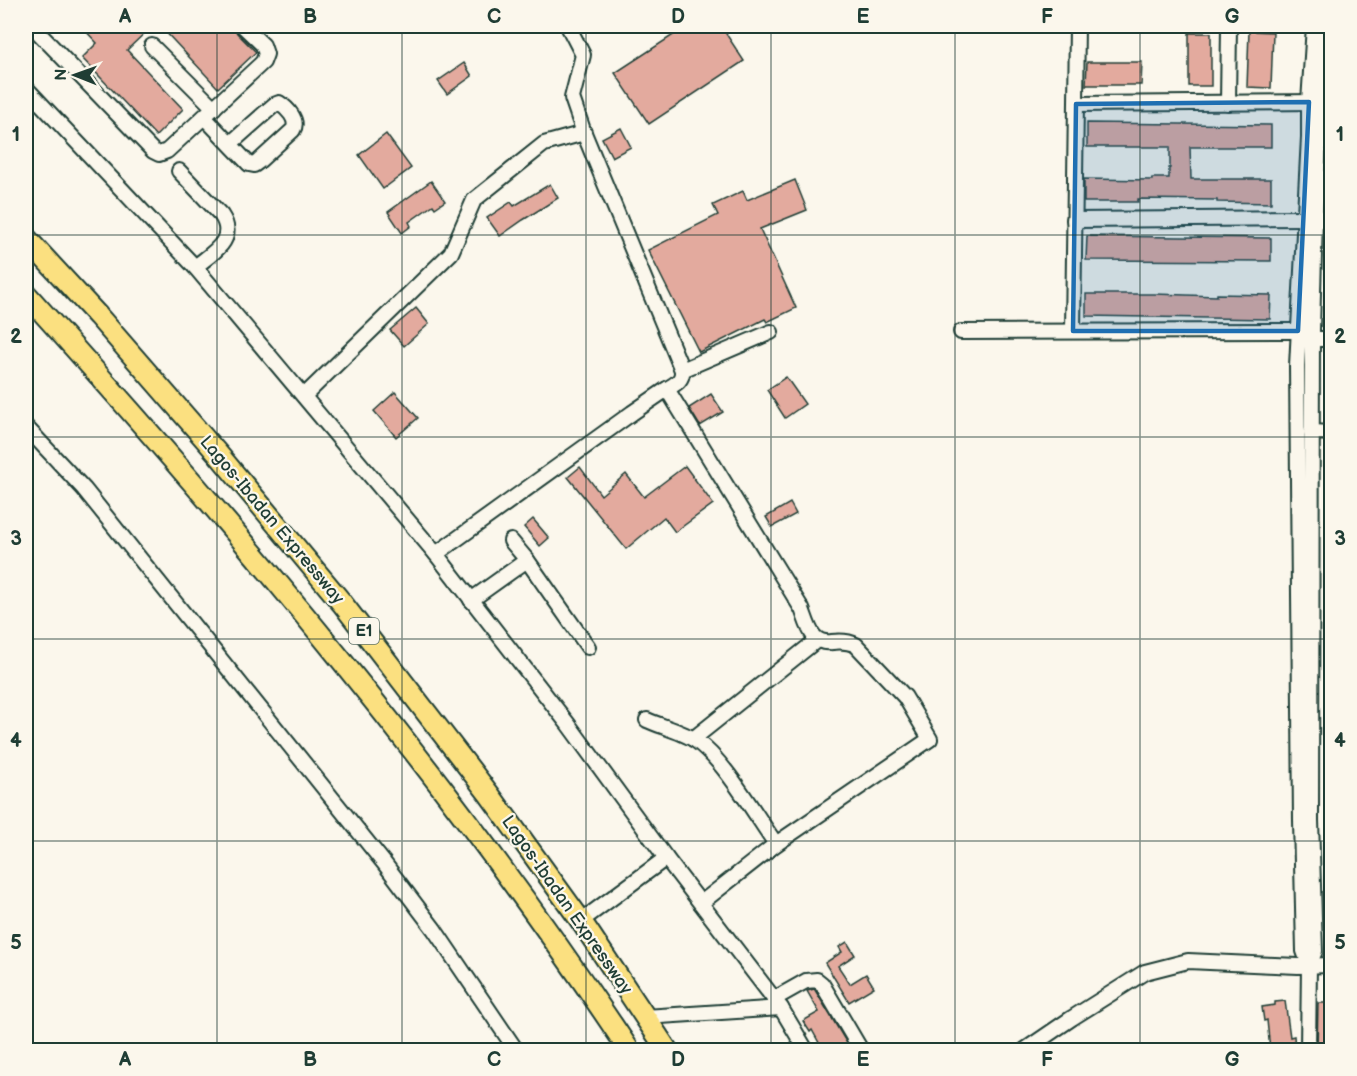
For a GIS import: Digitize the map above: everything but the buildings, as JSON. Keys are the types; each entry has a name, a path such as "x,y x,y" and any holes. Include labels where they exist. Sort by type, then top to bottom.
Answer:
{"highway":[{"name":"Lagos-Ibadan Expressway","path":"26,238 98,316 218,454 342,603 489,794 581,921 667,1050"},
{"name":"Lagos-Ibadan Expressway","path":"26,294 194,484 299,608 399,732 578,972 629,1050"}],"street":[{"path":"32,26 153,151 159,154 167,151 263,62 266,54 262,45 243,26"},
{"path":"436,555 632,412 679,382 683,375 584,133 572,98 583,55 568,26"},
{"path":"1073,331 1077,26"},
{"path":"1228,103 1229,26"},
{"path":"1305,569 1311,432 1310,219 1315,102 1314,26"},
{"path":"1315,102 1325,26"},
{"path":"152,46 209,112 230,144 249,164 254,165 258,162 293,130 296,126 295,121 283,106 274,105 230,144"},
{"path":"26,88 195,267 436,555 568,724 666,858 777,1003 806,1050"},
{"path":"1076,104 1315,102"},
{"path":"304,396 450,253 474,200 544,144 584,133"},
{"path":"179,171 226,223 226,238 222,245 195,267"},
{"path":"1308,1050 1309,965 1315,951 1297,366 1298,331 1310,219"},
{"path":"1074,220 1332,219"},
{"path":"961,332 1298,331"},
{"path":"682,370 771,332"},
{"path":"1312,339 1332,339"},
{"path":"1297,366 1312,366"},
{"path":"667,389 802,609 813,636 817,640 829,643 838,641 856,645 906,697 930,739 776,844 701,903"},
{"path":"26,427 84,489 384,863 434,928 516,1050"},
{"path":"1311,432 1332,433"},
{"path":"511,541 588,647"},
{"path":"471,600 527,560"},
{"path":"693,739 817,640"},
{"path":"647,720 693,739 710,752 776,844"},
{"path":"581,921 666,858"},
{"path":"1025,1050 1145,972 1188,961 1332,965"},
{"path":"645,1017 777,1003 806,981 817,980 822,984 861,1050"}],"highlighted area":[{"path":"1309,102 1298,331 1073,331 1076,104"}]}
